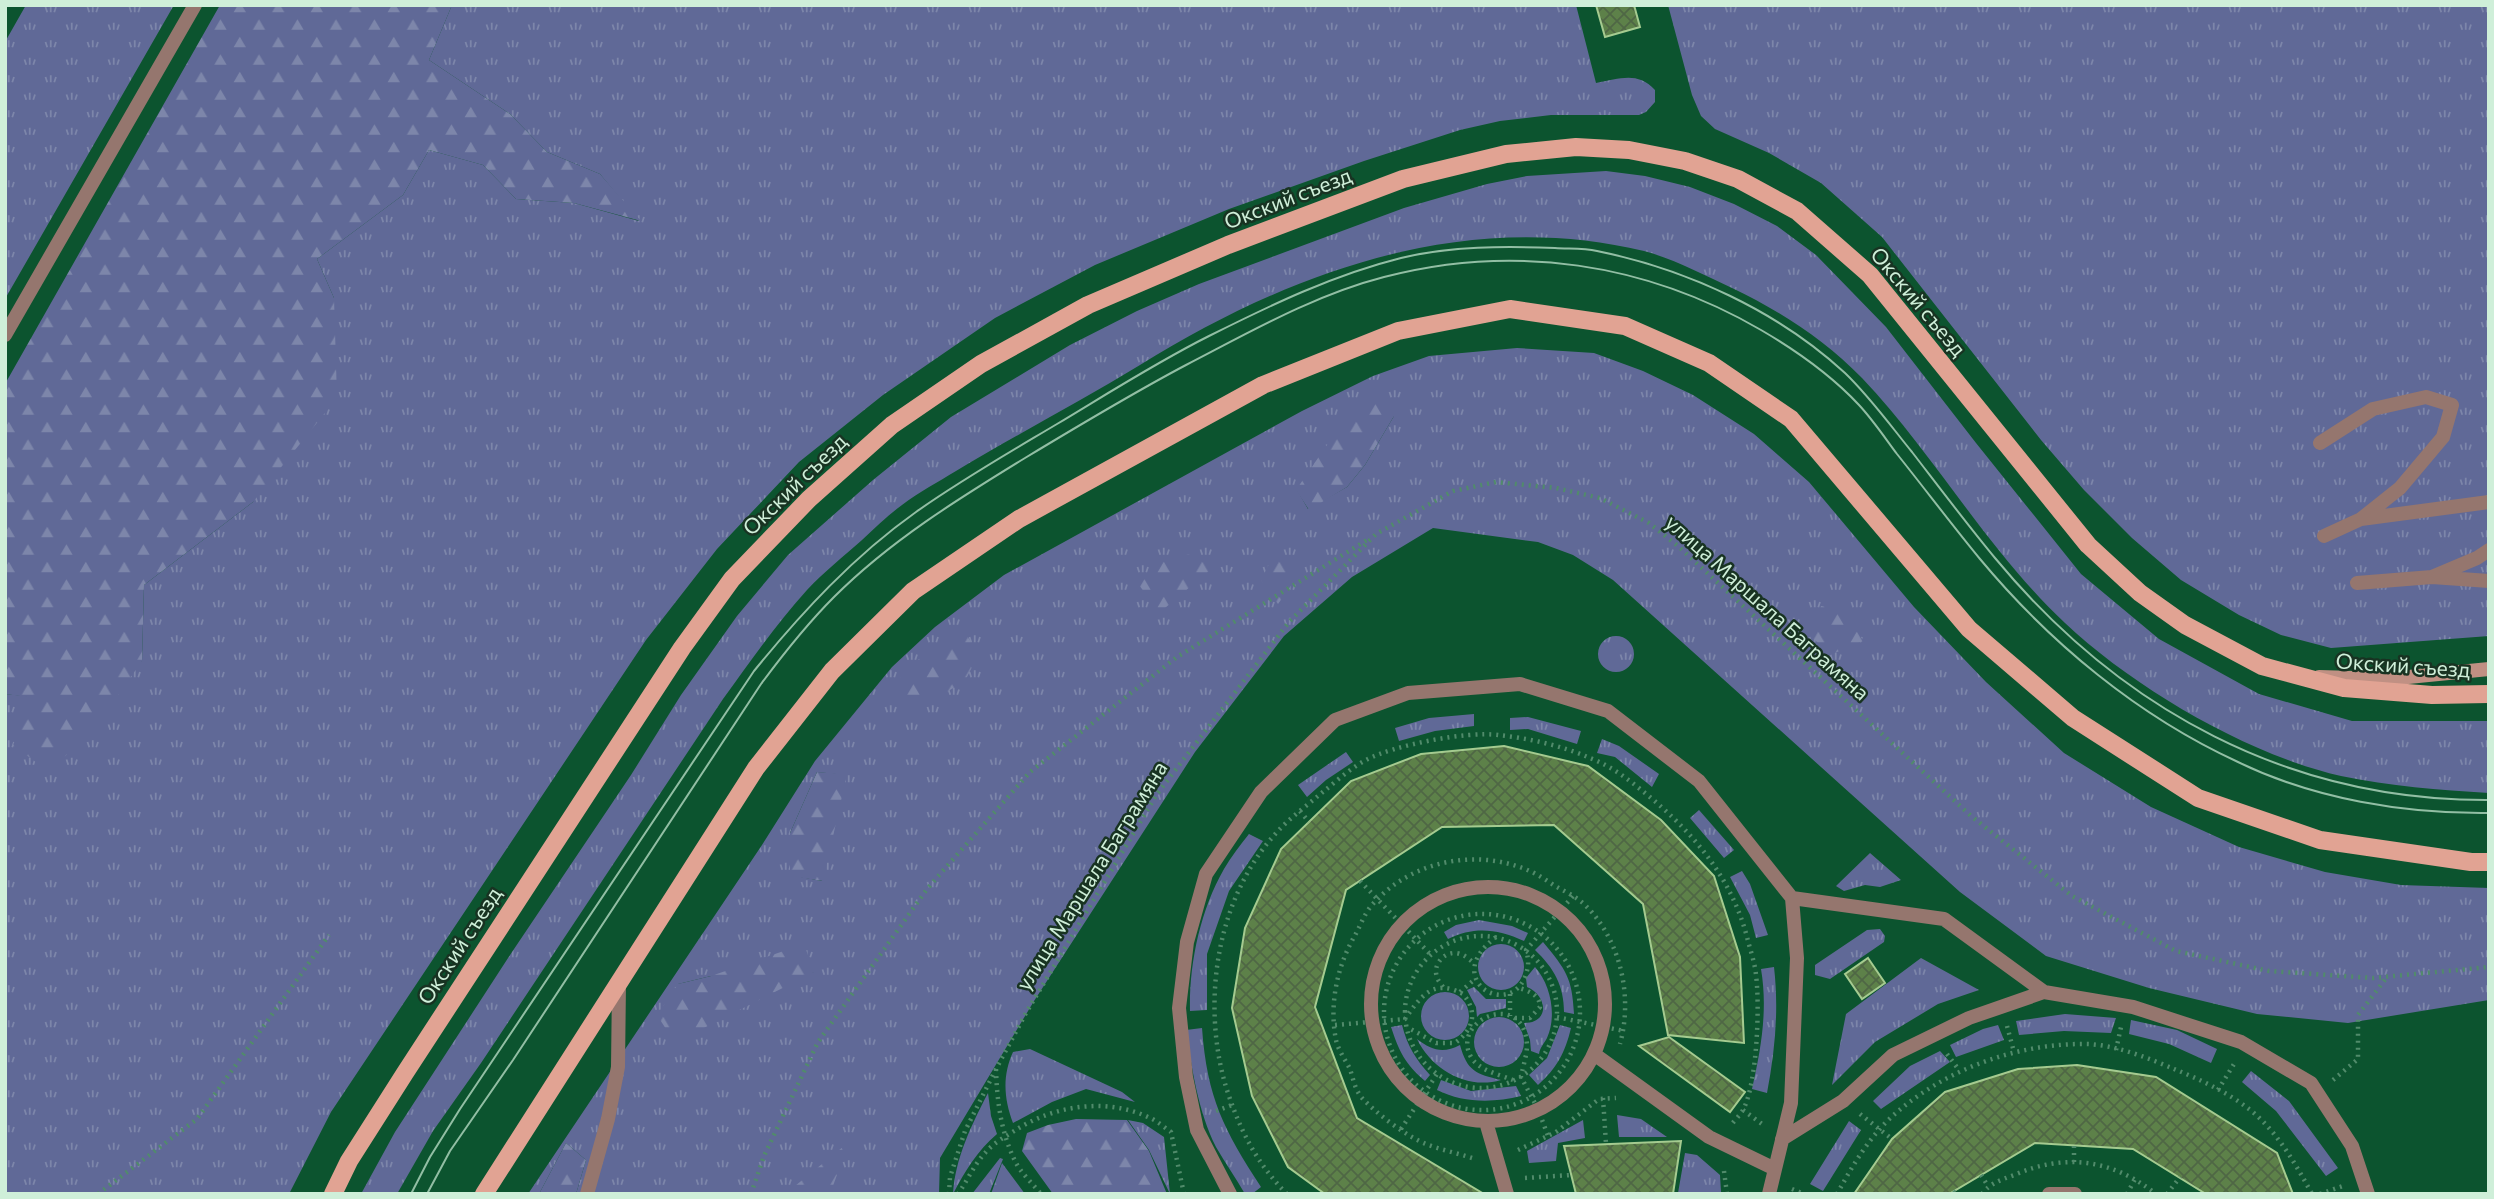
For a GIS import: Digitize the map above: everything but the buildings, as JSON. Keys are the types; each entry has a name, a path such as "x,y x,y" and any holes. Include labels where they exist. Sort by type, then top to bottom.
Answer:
{"main road":[{"name":"Окский съезд","path":"333,1194 349,1161 405,1073 682,648 732,579 808,499 892,425 981,364 1088,305 1228,245 1404,179 1506,154 1576,148 1629,150 1685,161 1738,179 1797,211 1870,275 2088,545 2140,593 2185,625 2262,666 2344,688 2385,692 2489,694"},
{"path":"484,1194 756,768 832,671 913,591 1019,519 1263,385 1398,331 1510,309 1625,327 1709,363 1791,419 1969,629 2073,718 2198,798 2320,840 2471,862 2489,862"},
{"path":"2296,676 2388,679 2489,669"}],"street":[{"path":"5,335 195,5"},
{"path":"2320,443 2373,409 2426,397 2452,405 2443,437 2400,488 2361,519 2324,536"},
{"path":"2361,519 2489,502"},
{"path":"2432,577 2489,550"},
{"path":"2357,583 2432,577 2489,581"},
{"path":"1230,1194 1197,1130 1186,1077 1179,1008 1187,942 1206,873 1261,792 1335,720 1408,692 1520,684 1608,711 1699,781 1792,898 1797,958 1791,1103 1769,1194"},
{"path":"1479,886 1517,889 1551,904 1580,929 1599,961 1607,998 1603,1028 1594,1054 1587,1069 1562,1097 1535,1103 1526,1115 1486,1122 1447,1114 1422,1095 1412,1094 1387,1063 1371,986 1384,948 1401,926 1409,916 1443,895 1479,886"},
{"path":"1792,898 1944,919 2044,992 2133,1007 2246,1045 2311,1083 2352,1146 2368,1194"},
{"path":"587,1194 608,1119 618,1067 619,981"},
{"path":"1782,1139 1843,1101 1893,1055 1969,1018 2044,992"},
{"path":"1594,1054 1709,1137 1775,1169"},
{"path":"1486,1122 1507,1194"},
{"path":"2049,1194 2075,1194"}],"path":[{"name":"улица Маршала Баграмяна","path":"949,1194 950,1177 965,1131 1026,1013 1157,794 1289,622 1376,534 1453,491 1496,482 1556,488 1600,498 1649,523 1678,546 1971,816 2072,896 2176,951 2269,971 2373,978 2489,967"},
{"path":"751,1194 764,1156 818,1042 928,888 1030,772 1177,657 1376,534"},
{"path":"1287,1194 1275,1183 1249,1147 1234,1111 1215,1039 1215,990 1222,942 1234,897 1251,867 1277,832 1365,760 1401,746 1448,738 1496,734 1589,757 1621,774 1688,830 1719,871 1745,929 1756,975 1757,1034 1750,1086 1743,1110 1728,1128"},
{"path":"1300,811 1309,822"},
{"path":"1619,1050 1624,1031 1624,986 1618,956 1597,917 1573,896 1533,872 1515,866 1461,860 1437,863 1412,872 1370,906 1346,950 1336,979 1336,1041 1360,1096 1385,1119 1425,1144 1475,1159 1496,1155 1521,1149 1548,1136 1599,1098 1623,1099"},
{"path":"1360,881 1431,955"},
{"path":"1526,950 1573,896"},
{"path":"1475,914 1498,915 1520,922 1540,933 1557,949 1569,968 1577,990 1576,1036 1563,1065 1535,1103 1480,1110 1445,1103 1422,1095 1394,1055 1378,1022 1389,981 1398,960 1415,940 1431,928 1452,918 1475,914"},
{"path":"98,1194 197,1119 329,935"},
{"path":"1496,937 1481,949 1475,963 1475,979 1486,992 1510,994 1519,988 1529,961 1526,950"},
{"path":"1496,937 1526,950 1544,968 1553,985 1557,1017 1552,1041 1542,1058 1521,1077 1483,1088 1452,1082 1437,1074 1415,1050 1405,1019 1405,1003 1416,972 1431,955 1458,939 1496,937"},
{"path":"1437,951 1444,956"},
{"path":"1443,987 1436,977 1436,969 1444,956 1450,952 1459,953 1475,963"},
{"path":"2318,1093 2358,1059 2358,1015 2388,977"},
{"path":"1460,992 1475,979"},
{"path":"1335,1025 1405,1019 1424,994 1443,987 1460,992 1474,1013 1468,1043 1470,1056 1488,1070 1515,1080"},
{"path":"1407,1027 1436,1043 1446,1044 1455,1043 1486,1016 1497,1013 1530,1018 1540,1007 1540,1002 1533,993 1519,988"},
{"path":"1510,994 1512,1017 1525,1031 1527,1045 1521,1077 1548,1136"},
{"path":"1557,1017 1624,1031"},
{"path":"1837,1194 1861,1152 1896,1113 1959,1070 2023,1049 2089,1044 2143,1056 2202,1080 2249,1109 2290,1153 2312,1194"},
{"path":"2218,1090 2246,1045"},
{"path":"996,1069 998,1107 1005,1136 1017,1165 1041,1194"},
{"path":"1401,1129 1437,1074"},
{"path":"1603,1098 1606,1144"},
{"path":"958,1194 985,1152 1005,1136 1035,1119 1092,1105 1121,1109 1148,1117 1171,1132 1184,1194"},
{"path":"1881,1130 1892,1139"},
{"path":"2074,1146 2074,1161"},
{"path":"1714,1164 1725,1172 1727,1194"},
{"path":"1517,1178 1571,1175"},
{"path":"1981,1175 1988,1186"},
{"path":"2167,1194 2180,1177"},
{"path":"2127,1194 2135,1180"}],"green space":[{"path":"26,5 174,5 5,299 5,42"},
{"path":"220,5 452,5 429,60 510,114 547,152 600,174 641,221 574,203 516,199 483,165 429,150 403,195 317,259 334,298 337,398 253,502 144,585 142,661 97,725 49,772 13,745 35,698 5,694 5,384"},
{"path":"452,5 1576,5 1596,83 1620,78 1642,80 1655,90 1655,102 1639,115 1551,115 1500,121 1460,130 1364,161 1229,209 1095,265 995,318 883,395 799,462 717,549 646,640 331,1112 289,1194 5,1194 5,694 35,697 142,661 144,585 253,502 334,298 317,259 403,195 429,150 483,165 516,199 574,203 639,221 600,174 547,152 510,114 429,60"},
{"path":"1668,5 2489,5 2489,636 2331,648 2281,635 2239,615 2181,580 2132,538 2084,490 2041,440 1882,237 1821,183 1769,153 1715,129 1701,116 1692,95"},
{"path":"1606,171 1645,176 1690,187 1734,204 1777,226 1816,255 1886,327 2081,574 2159,639 2259,694 2352,721 2489,721 2489,793 2378,782 2305,766 2231,736 2158,694 2093,647 2037,595 1986,534 1914,438 1862,378 1817,338 1750,297 1678,263 1644,251 1577,240 1511,237 1446,243 1382,257 1319,276 1258,301 1198,331 979,457 915,496 887,517 807,590 743,671 433,1131 397,1194 361,1194 395,1132 512,952 631,775 681,695 737,616 788,555 873,480 951,417 1070,345 1199,284 1404,208 1487,184 1527,176"},
{"path":"1517,348 1594,353 1643,371 1693,395 1754,434 1809,482 1914,607 1986,682 2064,753 2151,807 2239,847 2325,872 2401,885 2489,888 2489,1000 2348,1023 2257,1014 2149,988 2046,956 1960,892 1613,580 1573,555 1538,542 1433,528 1352,577 1284,636 1195,752 1034,1001 940,1158 939,1194 576,1194 586,1160 566,1143 539,1194 528,1194 762,845 815,761 892,667 935,627 1004,575 1302,411 1373,376 1429,356","holes":["1394,416 1365,465 1347,487 1308,509 1297,490","817,772 846,775 822,881 790,875 790,833","814,972 678,984 711,976"]},
{"path":"1383,398 1394,416 1365,465 1347,487 1309,510 1296,490 1349,413"},
{"path":"1192,554 1215,566 1159,613 1137,582 1163,559"},
{"path":"1272,558 1292,560 1302,570 1278,604 1261,580"},
{"path":"1821,606 1848,611 1863,641 1830,655 1812,637"},
{"path":"964,632 979,653 965,681 918,709 887,691 932,646"},
{"path":"1616,636 1628,642 1634,654 1628,666 1616,672 1604,666 1598,654 1604,642"},
{"path":"1474,714 1474,726 1435,731 1399,741 1395,728 1429,718"},
{"path":"1528,717 1581,731 1577,744 1528,729 1510,730 1510,718"},
{"path":"1602,739 1619,746 1659,774 1652,787 1615,757 1597,753"},
{"path":"1346,752 1353,762 1307,797 1298,785"},
{"path":"817,772 847,774 823,881 790,876 790,833"},
{"path":"1699,810 1734,850 1724,858 1690,818"},
{"path":"1249,834 1263,841 1229,891 1207,954 1207,1010 1190,1011 1194,956 1208,902 1224,869"},
{"path":"1870,853 1901,880 1880,887 1865,885 1844,891 1836,886"},
{"path":"1742,871 1750,884 1768,935 1756,938 1750,915 1730,877"},
{"path":"1479,920 1512,926 1528,933 1524,941 1486,931 1467,932 1448,939 1444,932 1456,925"},
{"path":"1880,929 1885,936 1884,942 1830,979 1815,975 1815,965 1867,930"},
{"path":"1543,942 1566,975 1572,991 1574,1014 1564,1012 1557,978 1535,950"},
{"path":"804,944 814,972 698,1031 666,1029 657,1015 678,984 711,976"},
{"path":"1501,944 1517,951 1524,967 1517,983 1501,990 1485,983 1478,967 1485,951"},
{"path":"1921,958 1979,990 1938,1004 1875,1042 1832,1085 1846,1014"},
{"path":"1535,967 1545,983 1552,1011 1550,1029 1539,1054 1531,1051 1524,1023 1538,1019 1542,1014 1539,996 1527,987 1526,978"},
{"path":"1774,967 1775,1030 1767,1093 1752,1089 1763,1029 1761,969"},
{"path":"1474,987 1486,999 1506,999 1506,1008 1477,1017 1476,1007 1467,990"},
{"path":"1445,992 1462,999 1469,1016 1462,1033 1445,1040 1428,1033 1421,1016 1428,999"},
{"path":"2065,1014 2116,1018 2111,1033 2064,1031 2019,1035 2016,1021"},
{"path":"1499,1017 1516,1025 1524,1042 1516,1059 1499,1067 1482,1059 1474,1042 1482,1025"},
{"path":"2131,1020 2177,1030 2217,1049 2211,1063 2169,1044 2129,1034"},
{"path":"1402,1025 1413,1052 1430,1075 1425,1081 1408,1063 1397,1043 1391,1027"},
{"path":"1560,1025 1571,1028 1566,1045 1555,1066 1538,1085 1529,1075 1547,1058"},
{"path":"1998,1025 2004,1040 1956,1057 1950,1045"},
{"path":"1202,1028 1208,1074 1219,1112 1261,1187 1252,1194 1245,1194 1216,1147 1196,1090 1186,1030"},
{"path":"1417,1039 1437,1050 1460,1045 1469,1066 1485,1076 1501,1080 1476,1082 1452,1075 1432,1060"},
{"path":"1030,1049 1122,1092 1135,1102 1086,1089 1052,1102 1013,1123 1006,1096 1009,1061 1013,1052"},
{"path":"1940,1051 1950,1062 1881,1109 1873,1101 1910,1066"},
{"path":"2251,1071 2289,1101 2338,1168 2326,1176 2276,1111 2242,1082"},
{"path":"1441,1080 1471,1091 1516,1086 1521,1096 1489,1101 1457,1097 1437,1090"},
{"path":"988,1093 997,1134 972,1162 953,1194 961,1154"},
{"path":"1617,1115 1641,1119 1667,1137 1619,1137"},
{"path":"1076,1119 1127,1120 1149,1151 1167,1194 1053,1194 1022,1151 1027,1133"},
{"path":"1128,1120 1143,1123 1164,1137 1170,1194 1149,1150"},
{"path":"1583,1120 1585,1138 1558,1143 1556,1161 1529,1163 1527,1151"},
{"path":"1849,1121 1861,1130 1823,1191 1810,1184"},
{"path":"849,1142 830,1194 775,1194 775,1190 795,1186"},
{"path":"566,1143 586,1160 576,1194 539,1194"},
{"path":"1685,1153 1697,1155 1720,1175 1721,1192 1678,1193"},
{"path":"1000,1158 1003,1159 989,1194 972,1194"},
{"path":"1002,1163 1025,1194 991,1194"}],"tram line":[{"path":"411,1194 460,1109 754,671 810,606 850,566 893,529 950,489 1170,356 1303,292 1351,273 1420,254 1497,247 1592,250 1664,269 1697,281 1761,312 1819,351 1845,373 1880,411 1995,558 2044,612 2097,660 2154,702 2214,736 2278,764 2345,784 2416,796 2489,800"},
{"path":"427,1194 450,1151 761,684 805,628 834,597 878,557 950,505 1165,376 1307,304 1384,277 1433,267 1530,261 1578,266 1625,275 1672,289 1717,307 1788,346 1848,394 2007,590 2036,620 2098,675 2165,723 2201,744 2267,775 2329,795 2425,811 2489,813"}]}
